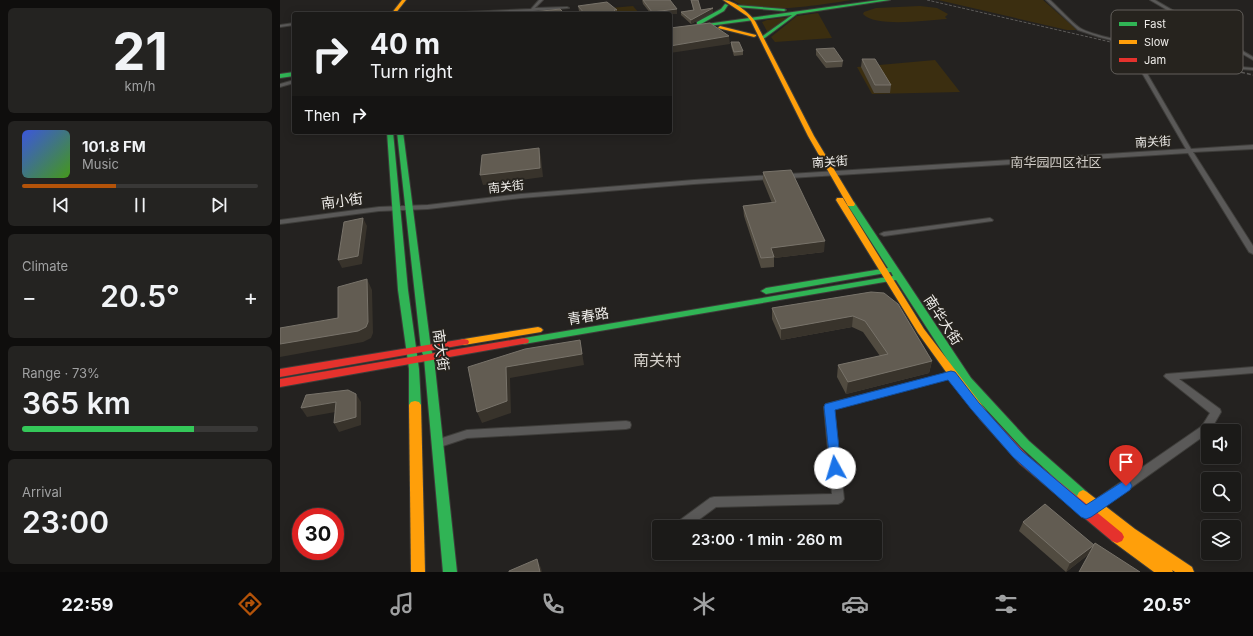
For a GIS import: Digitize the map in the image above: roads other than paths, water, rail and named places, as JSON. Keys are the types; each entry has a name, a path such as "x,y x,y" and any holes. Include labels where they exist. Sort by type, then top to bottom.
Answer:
{"main road":[{"path":"389,12 398,0"},
{"path":"395,12 404,0"},
{"path":"718,0 728,4 796,12 888,0"},
{"path":"672,29 876,0"},
{"path":"728,4 747,19"},
{"path":"696,25 723,10 728,4"},
{"path":"696,25 713,26 758,37 796,12"},
{"name":"南华大街","path":"747,19 758,37 828,173 888,280 951,375 975,406 1017,454 1122,542 1166,572"},
{"path":"280,77 292,75"},
{"name":"南大街","path":"390,134 396,208 412,361 418,572"},
{"name":"南大街","path":"400,134 426,349 429,358 450,572"},
{"name":"南华大街","path":"828,173 900,278 955,364 977,393 1020,440 1095,507 1148,548 1187,572"},
{"name":"青春路","path":"280,373 726,299 894,269"},
{"name":"青春路","path":"280,383 722,306 900,278"}],"street":[{"path":"529,12 533,10 541,0"},
{"path":"1048,0 1079,29 1111,38"},
{"path":"1152,0 1169,10"},
{"path":"488,12 567,8"},
{"path":"280,26 292,24"},
{"path":"1243,53 1253,59"},
{"path":"1243,68 1253,69"},
{"path":"1145,74 1190,151 1253,252"},
{"path":"280,86 292,82"},
{"name":"南关街","path":"409,208 521,196 828,173 1253,147"},
{"name":"南小街","path":"280,222 379,209 409,208"},
{"path":"884,234 990,220"},
{"path":"1086,513 1206,429 1216,412 1169,376 1253,370"},
{"path":"690,520 714,502 838,499 829,407 951,375"},
{"path":"437,444 467,434 626,425"}],"railway":[{"path":"927,0 1111,42"},
{"path":"1243,73 1253,75"}],"district":[{"name":"南华园四区社区","path":"1056,162"},
{"name":"南关村","path":"657,360"}]}
